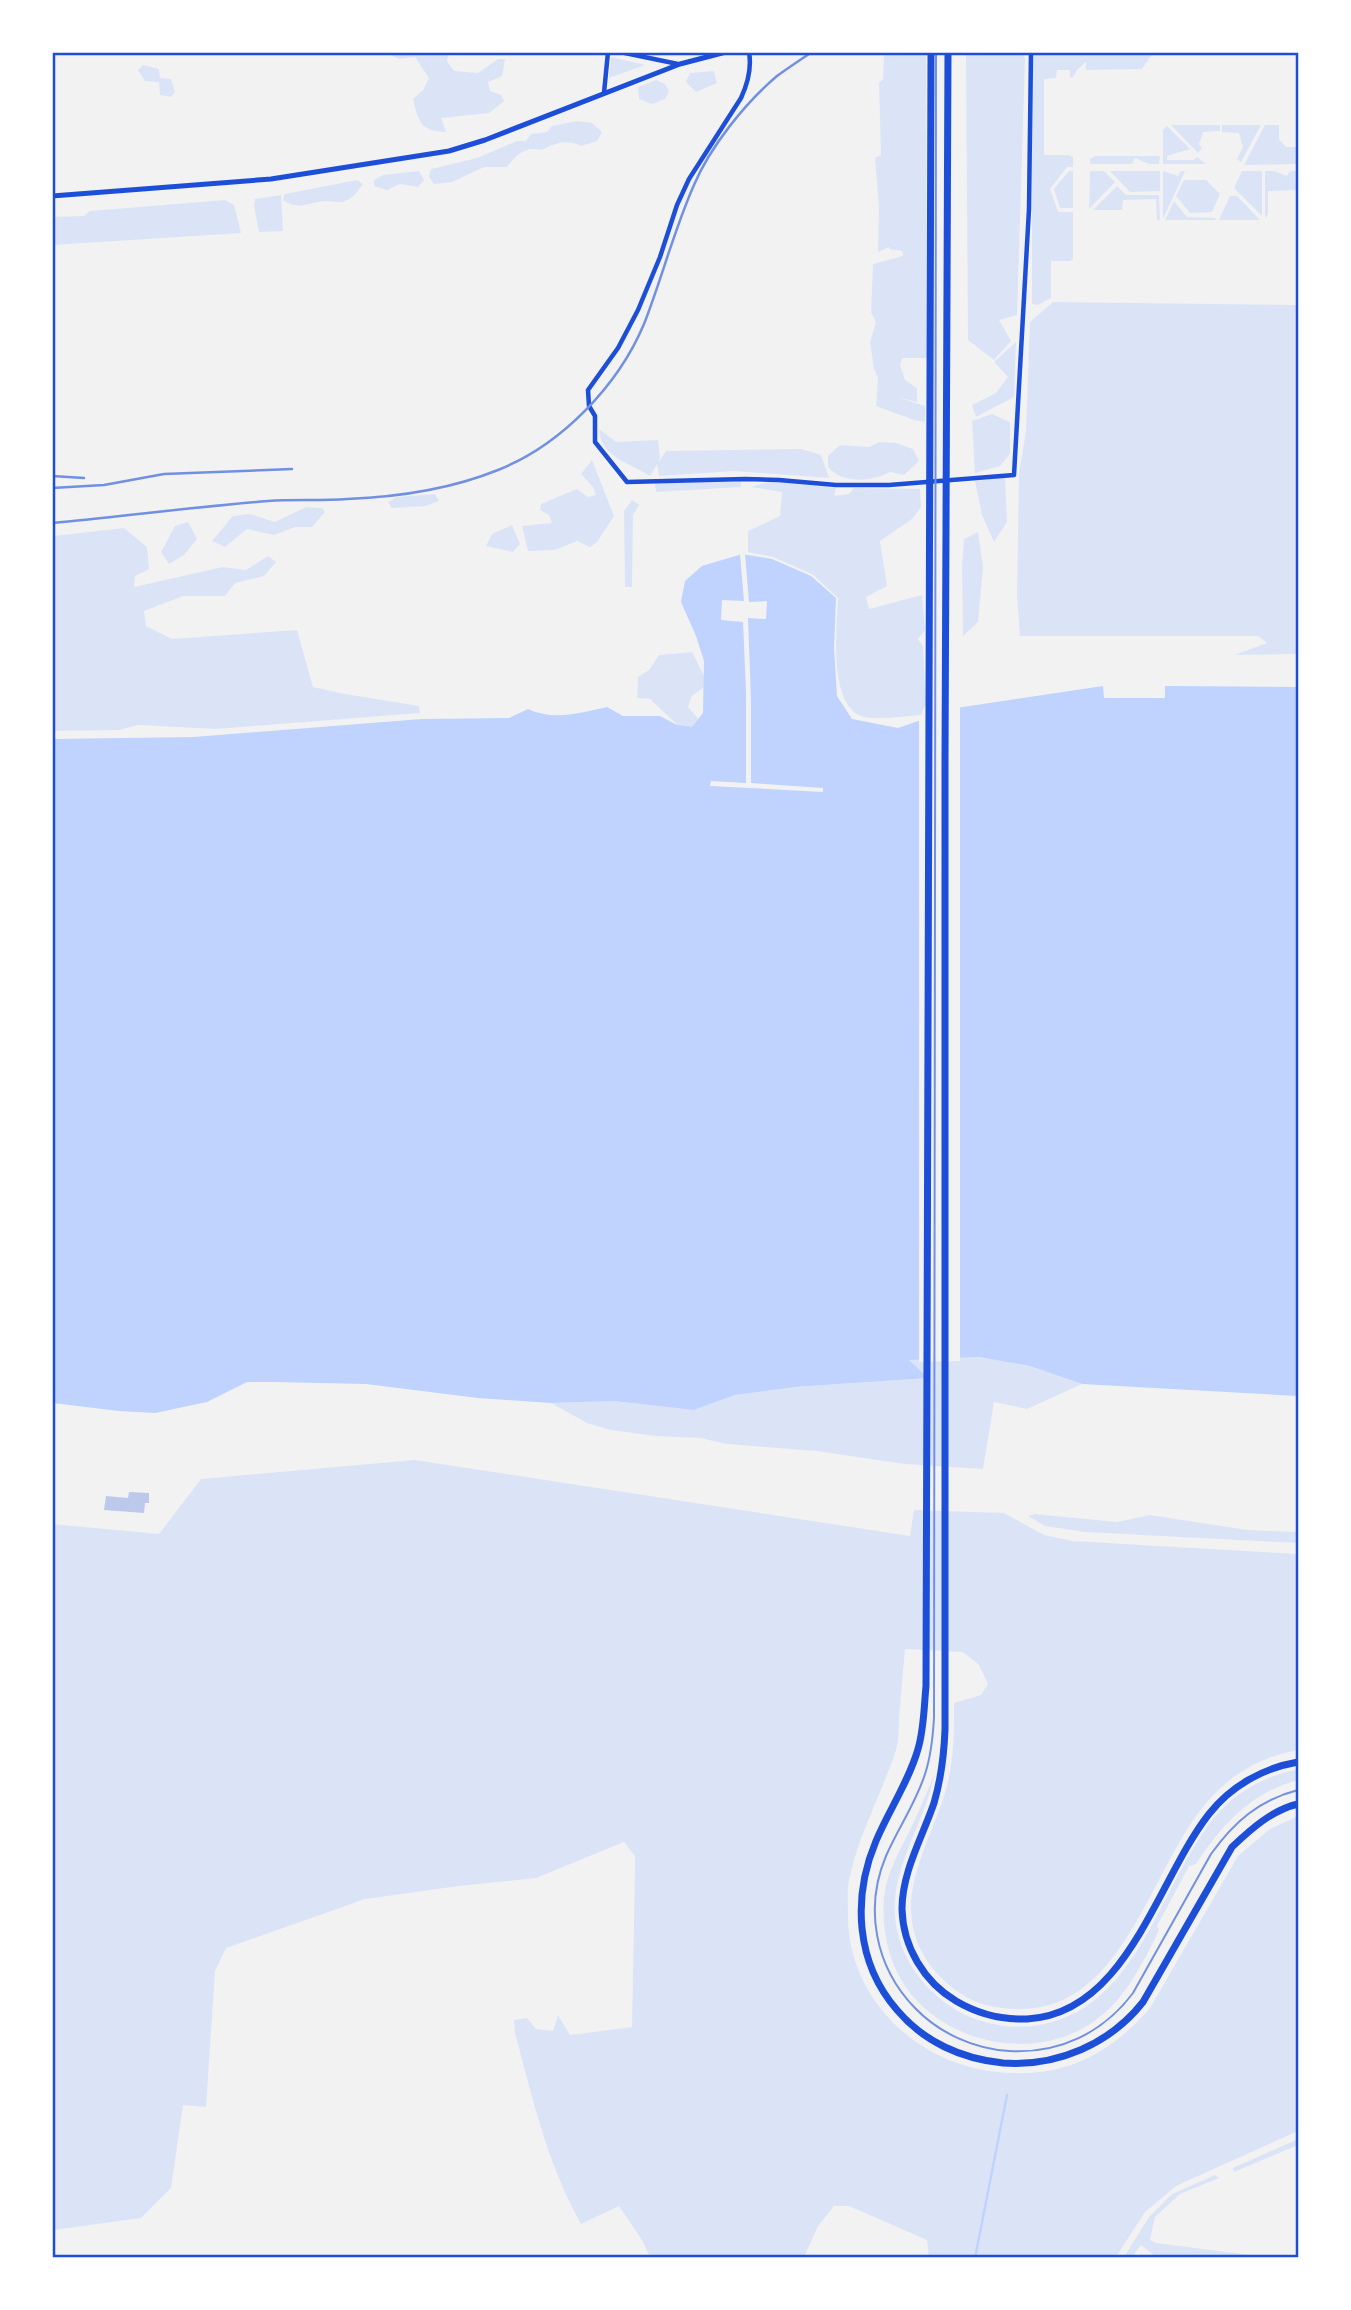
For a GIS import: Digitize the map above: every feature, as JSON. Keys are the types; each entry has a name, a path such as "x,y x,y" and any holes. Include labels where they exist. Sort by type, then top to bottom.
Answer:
{"main road":[{"path":"931,52 926,1686 919,1747 876,1842 862,1891 863,1943 873,1972 888,2000 909,2024 939,2045 964,2055 986,2061 1037,2062 1085,2049 1111,2034 1131,2017 1143,2002 1232,1847 1254,1826 1298,1804"},
{"path":"948,52 945,1742 941,1775 934,1801 904,1888 903,1925 912,1952 932,1983 971,2010 993,2017 1021,2019 1047,2016 1075,2005 1096,1991 1119,1964 1210,1813 1243,1783 1274,1768 1298,1762"}],"street":[{"path":"604,93 608,52"},
{"path":"620,52 680,64"},
{"path":"52,196 271,180 449,151 485,140 680,64 726,52"},
{"path":"749,52 751,64 741,98 689,179 638,310 618,348 588,390 589,406 595,416 595,442 627,482 745,479 836,485 889,485 1014,475 1029,209 1031,52"}],"shaded area":[{"path":"393,53 449,53 447,61 454,71 478,73 498,59 505,59 502,76 488,82 490,91 501,95 504,101 489,113 441,118 446,132 431,130 419,119 413,99 423,90 429,78 415,57 400,59 392,56"},
{"path":"884,53 926,53 927,358 902,358 900,365 905,380 917,388 917,402 897,397 925,406 925,422 876,406 878,378 870,342 876,322 871,312 873,264 903,256 902,251 889,247 878,252 879,207 875,158 881,155 879,83 883,79"},
{"path":"966,53 1023,53 1025,59 1017,315 999,320 1011,341 994,360 968,340"},
{"path":"1032,53 1153,53 1142,69 1086,70 1086,62 1073,77 1070,78 1070,70 1057,70 1056,78 1044,79 1044,155 1073,157 1073,167 1067,167 1050,189 1058,212 1073,212 1073,259 1051,261 1051,298 1038,305 1032,304"},
{"path":"611,57 645,65 609,78"},
{"path":"143,65 159,69 160,78 171,79 175,92 171,97 160,95 159,82 145,81 138,70"},
{"path":"714,71 717,83 696,92 686,82 690,73"},
{"path":"656,80 665,84 669,91 665,99 652,104 639,99 638,87"},
{"path":"577,121 592,123 602,132 597,141 581,146 566,142 542,150 526,150 507,167 484,167 452,182 434,184 429,177 431,169 477,158 517,141 526,141 531,134 547,132 552,126"},
{"path":"1171,125 1220,125 1220,131 1203,132 1199,144 1202,148 1198,153"},
{"path":"1222,125 1261,125 1241,162 1237,159 1243,147 1239,133 1222,132"},
{"path":"1265,125 1279,125 1279,139 1286,147 1298,147 1297,164 1244,165"},
{"path":"1167,126 1190,149 1167,156 1167,160 1194,160 1197,157 1206,164 1163,164 1163,130"},
{"path":"1095,156 1160,156 1159,164 1149,164 1135,158 1132,164 1090,164 1090,159"},
{"path":"419,171 424,180 418,187 400,184 387,190 374,186 374,180 383,175"},
{"path":"1069,171 1073,171 1073,208 1060,208 1054,189"},
{"path":"1090,171 1104,171 1115,182 1089,209"},
{"path":"1110,171 1160,171 1160,191 1130,192"},
{"path":"1163,171 1178,176 1181,171 1185,171 1163,219"},
{"path":"1242,171 1262,171 1262,216 1234,188"},
{"path":"1265,171 1287,176 1290,171 1298,171 1298,190 1268,191 1268,214 1265,219"},
{"path":"357,180 363,184 345,201 294,205 283,200 285,194"},
{"path":"1184,180 1206,180 1220,194 1212,212 1190,213 1176,196"},
{"path":"1117,186 1126,195 1159,195 1160,220 1157,220 1156,199 1123,200 1122,210 1093,210"},
{"path":"281,195 283,231 259,232 255,199"},
{"path":"1230,196 1237,196 1260,220 1219,220"},
{"path":"225,200 234,205 241,233 53,245 53,217 84,216 90,211"},
{"path":"1174,201 1187,217 1216,218 1165,220"},
{"path":"1053,302 1298,305 1298,654 1234,655 1267,643 1258,636 1020,636 1017,596 1019,473 1026,431 1030,322"},
{"path":"1016,342 1014,397 976,417 972,405 996,393 1008,377 994,362"},
{"path":"992,414 1010,422 1010,454 1000,466 975,473 972,421"},
{"path":"599,429 616,442 658,440 658,463 666,451 802,449 821,455 829,478 734,471 659,476 657,464 650,476 610,453 601,439"},
{"path":"879,442 896,443 913,449 919,461 904,475 890,472 875,478 858,480 834,473 828,467 828,456 840,445 869,447"},
{"path":"592,460 614,516 597,542 590,547 577,541 555,550 528,551 522,526 552,523 549,515 540,510 541,504 577,489 588,497 596,495 593,487 581,474"},
{"path":"1005,477 1007,522 994,542 982,515 975,481"},
{"path":"741,481 741,487 656,492 655,483"},
{"path":"771,481 836,488 834,496 849,494 854,488 920,489 921,507 912,519 880,541 887,586 866,597 869,609 922,595 925,630 918,639 923,646 926,703 921,715 867,717 850,708 843,696 837,663 838,598 812,574 773,557 748,552 748,531 780,516 782,492 751,487"},
{"path":"435,494 439,501 426,506 392,508 388,502 397,497"},
{"path":"632,500 639,505 633,515 632,587 625,587 624,511"},
{"path":"306,507 322,508 325,512 312,527 295,527 274,535 247,529 225,547 212,541 233,516 250,514 275,522"},
{"path":"188,522 197,539 184,555 169,564 161,552 175,526"},
{"path":"512,525 520,544 513,552 486,546 492,534"},
{"path":"124,528 147,547 149,569 135,576 134,587 223,567 246,570 268,556 276,562 264,576 235,583 225,596 183,596 144,611 146,626 172,639 297,630 313,687 419,706 420,713 216,729 138,725 119,730 53,731 53,536"},
{"path":"978,532 983,567 978,622 963,636 964,539"},
{"path":"692,652 708,684 692,696 688,707 703,724 687,734 650,699 637,698 638,677 649,670 659,655"},
{"path":"979,1357 1030,1366 1082,1384 1027,1409 994,1402 983,1469 905,1464 816,1451 727,1444 700,1438 611,1430 587,1423 551,1403 614,1401 694,1410 735,1395 795,1387 927,1378 908,1359"},
{"path":"415,1460 910,1536 914,1510 1004,1513 1044,1535 1072,1541 1298,1554 1298,1750 1272,1757 1248,1768 1217,1791 1188,1828 1132,1929 1111,1960 1086,1985 1057,2003 1021,2009 982,2004 960,1993 940,1977 919,1947 911,1910 914,1881 948,1782 953,1749 954,1703 981,1695 988,1684 979,1665 963,1652 905,1649 897,1746 855,1856 849,1880 848,1912 850,1942 858,1969 871,1995 889,2018 910,2037 934,2053 961,2064 990,2071 1014,2073 1058,2069 1098,2053 1150,2008 1238,1856 1270,1829 1298,1816 1298,2131 1176,2186 1145,2212 1116,2257 929,2257 927,2240 849,2206 834,2206 818,2226 804,2257 650,2257 619,2206 581,2224 559,2178 542,2131 515,2033 514,2020 527,2018 536,2029 553,2031 558,2015 570,2035 632,2027 635,1856 624,1842 536,1878 365,1899 226,1948 215,1971 206,2107 183,2105 171,2188 141,2218 53,2230 52,1524 159,1534 201,1479"},
{"path":"1035,1514 1117,1522 1150,1515 1248,1530 1298,1532 1298,1543 1085,1532 1045,1526 1028,1516"},
{"path":"1298,1769 1298,1780 1266,1793 1239,1812 1216,1836 1196,1864 1189,1866 1130,1984 1111,2007 1087,2026 1062,2037 1036,2043 982,2039 956,2029 933,2015 913,1996 898,1974 890,1956 884,1927 884,1897 894,1861 934,1775 927,1802 898,1880 895,1919 905,1954 926,1985 956,2010 983,2022 1023,2027 1068,2016 1097,1998 1121,1974 1141,1944 1193,1848 1213,1819 1251,1786"},
{"path":"1298,2139 1298,2145 1234,2172 1233,2168"},
{"path":"1215,2175 1219,2178 1180,2194 1155,2217 1150,2240 1265,2257 1156,2257 1141,2245 1132,2257 1124,2257 1149,2217 1172,2194"}],"water":[{"path":"742,554 772,559 811,576 836,598 834,648 837,696 852,719 898,728 956,708 1103,686 1104,698 1165,698 1165,686 1298,687 1298,1396 1082,1384 1030,1366 979,1357 909,1360 928,1378 795,1387 735,1395 694,1410 614,1401 551,1403 478,1398 366,1384 273,1382 247,1382 207,1402 155,1413 53,1403 53,739 194,737 422,719 509,718 528,709 548,715 567,715 607,707 623,716 660,716 677,725 692,727 703,713 704,661 681,602 685,581 702,566"}],"pier":[{"path":"740,554 745,554 749,602 767,601 766,619 748,618 751,783 823,788 823,792 710,786 711,781 746,783 743,622 721,620 722,600 744,601"},
{"path":"960,703 960,1361 919,1362 919,717"}],"building":[{"path":"129,1492 149,1493 149,1503 145,1503 144,1513 104,1510 106,1496 128,1498"}],"waterway":[{"path":"975,2258 1007,2095"}],"tram line":[{"path":"936,52 934,1717 925,1774 879,1876 875,1916 882,1956 901,1992 915,2008 935,2025 958,2038 983,2047 1009,2051 1062,2045 1094,2030 1133,1993 1211,1854 1238,1822 1259,1806 1298,1790"}],"railway":[{"path":"52,523 268,501 337,500 404,494 480,477 521,459 544,445 585,411 603,391 633,347 644,324 687,202 719,141 765,87 812,52"},
{"path":"52,488 104,485 164,474 292,469"},
{"path":"52,476 84,478"}]}
